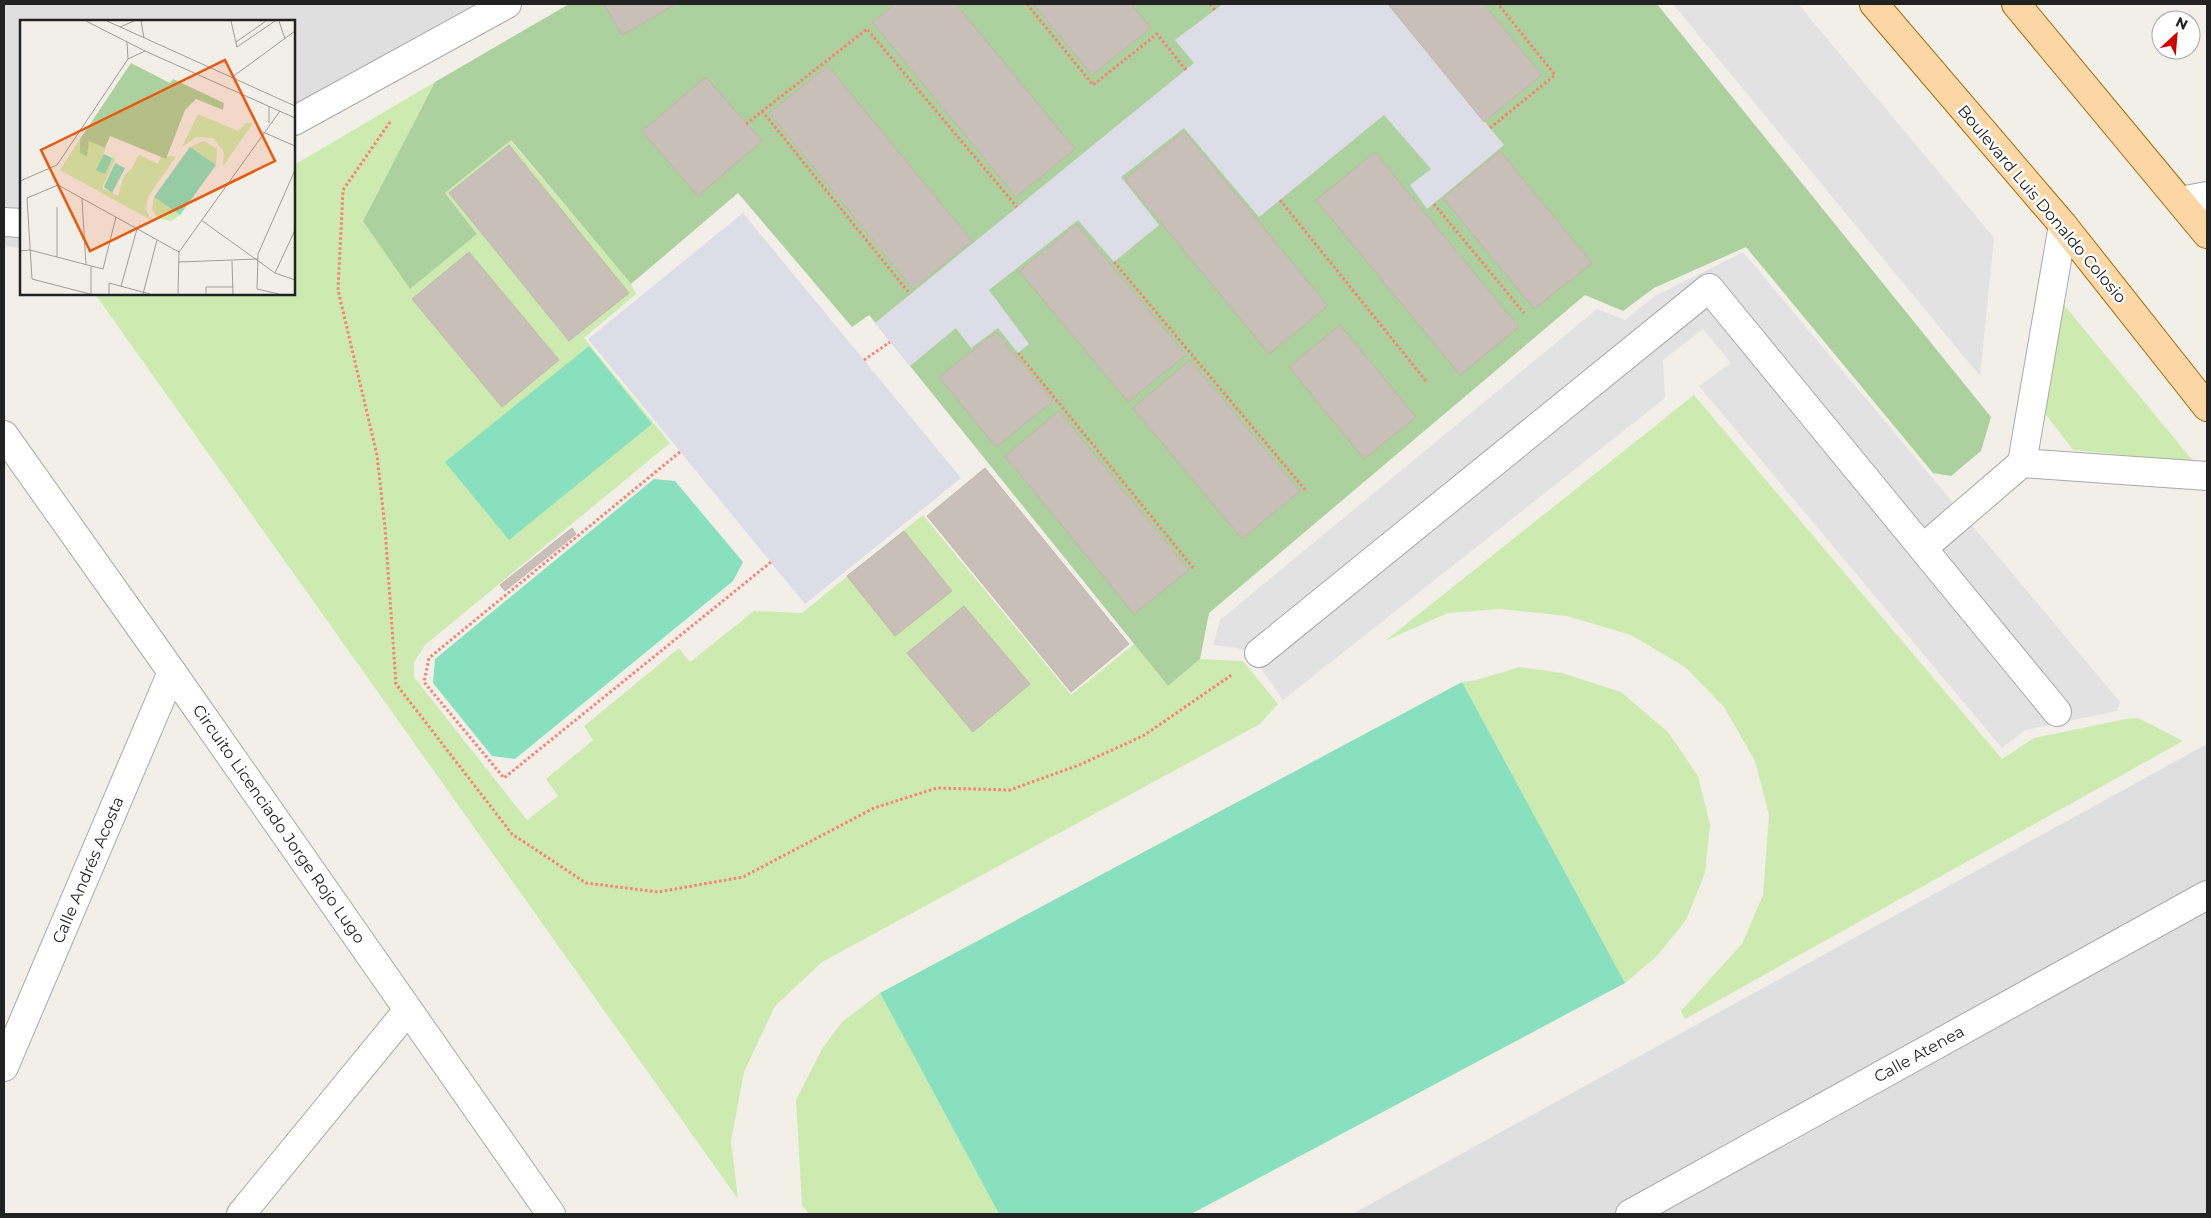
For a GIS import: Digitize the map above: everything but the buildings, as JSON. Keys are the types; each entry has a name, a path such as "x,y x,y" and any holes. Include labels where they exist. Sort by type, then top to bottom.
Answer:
{"main road":[{"name":"Boulevard Luis Donaldo Colosio","path":"1874,4 2063,225 2207,407"},
{"path":"2016,4 2207,234"}],"street":[{"path":"295,120 507,4"},
{"path":"2180,201 2207,196"},
{"path":"4,222 20,223"},
{"path":"1923,548 2022,463 2063,225"},
{"path":"1259,654 1709,288 2057,712"},
{"name":"Circuito Licenciado Jorge Rojo Lugo","path":"4,435 551,1214"},
{"path":"2022,463 2207,476"},
{"name":"Calle Andrés Acosta","path":"4,1067 172,672"},
{"name":"Calle Atenea","path":"1630,1214 2207,895"},
{"path":"241,1214 408,1010"}],"path":[{"path":"1026,4 1093,85 1157,34 1186,70"},
{"path":"1210,4 1215,10"},
{"path":"1490,128 1555,75 1498,4"},
{"path":"746,124 867,29 1017,207"},
{"path":"762,111 910,294"},
{"path":"390,122 343,190 338,290 377,455 385,528 396,684 512,834 586,882 658,892 743,877 874,808 937,788 1010,790 1079,765 1143,736 1222,683 1259,654"},
{"path":"1280,200 1426,381"},
{"path":"1434,204 1524,313"},
{"path":"1114,262 1307,492"},
{"path":"864,360 890,342"},
{"path":"1018,352 1195,570"},
{"path":"680,452 429,658 424,682 504,778 771,562"}],"shaded area":[{"path":"4,4 496,4 295,120 295,20 20,20 20,248 4,246"},
{"path":"1223,4 1388,4 1504,145 1427,209 1410,185 1431,169 1384,115 1259,217 1184,128 1121,177 1159,225 1114,262 1078,220 989,290 1029,344 1018,353 998,328 971,348 956,328 910,366 875,323 1194,63 1175,40"},
{"path":"1673,4 1798,4 1994,238 1980,376"},
{"path":"743,213 961,478 805,604 588,339"},
{"path":"1743,252 2120,702 2117,711 2025,730 2002,748 1699,386 1731,363 1703,329 1663,360 1665,398 1283,700 1251,654 1238,648 1213,645 1220,620 1597,309 1625,320 1655,296"},
{"path":"2207,744 2207,1214 1352,1214"}],"green space":[{"path":"569,4 1657,4 1991,417 1981,451 1951,476 1933,473 1746,247 1654,288 1623,311 1585,295 1209,613 1200,659 1168,686 869,315 852,327 738,193 631,284 511,140 445,193 477,234 410,289 363,221 435,82"},
{"path":"435,82 363,221 477,234 445,193 510,140 631,284 636,294 584,338 670,443 425,645 414,662 414,677 527,820 558,796 546,779 593,740 584,726 679,648 690,662 754,611 802,613 923,515 1071,695 1134,644 1168,686 1200,659 1243,661 1278,704 1260,724 822,962 775,1006 744,1072 731,1141 738,1199 96,295 295,295 295,164"},
{"path":"2064,305 2194,462 2073,450 2041,408"},
{"path":"589,346 652,424 509,540 445,462"},
{"path":"1694,395 2002,759 2034,738 2126,719 2138,718 2183,741 1685,1019 1681,1011 1742,944 1763,895 1769,815 1755,761 1724,707 1685,667 1631,635 1567,616 1500,609 1448,613 1385,641"},
{"path":"654,479 675,481 743,562 733,581 515,759 492,756 433,683 435,659"},
{"path":"1519,667 1562,673 1621,692 1668,732 1698,776 1710,825 1705,873 1686,920 1657,956 1625,983 1462,682 1477,680"},
{"path":"1462,682 1625,983 1191,1214 999,1214 880,993"},
{"path":"880,993 999,1214 809,1214 802,1205 796,1100 822,1049 842,1022"}]}
